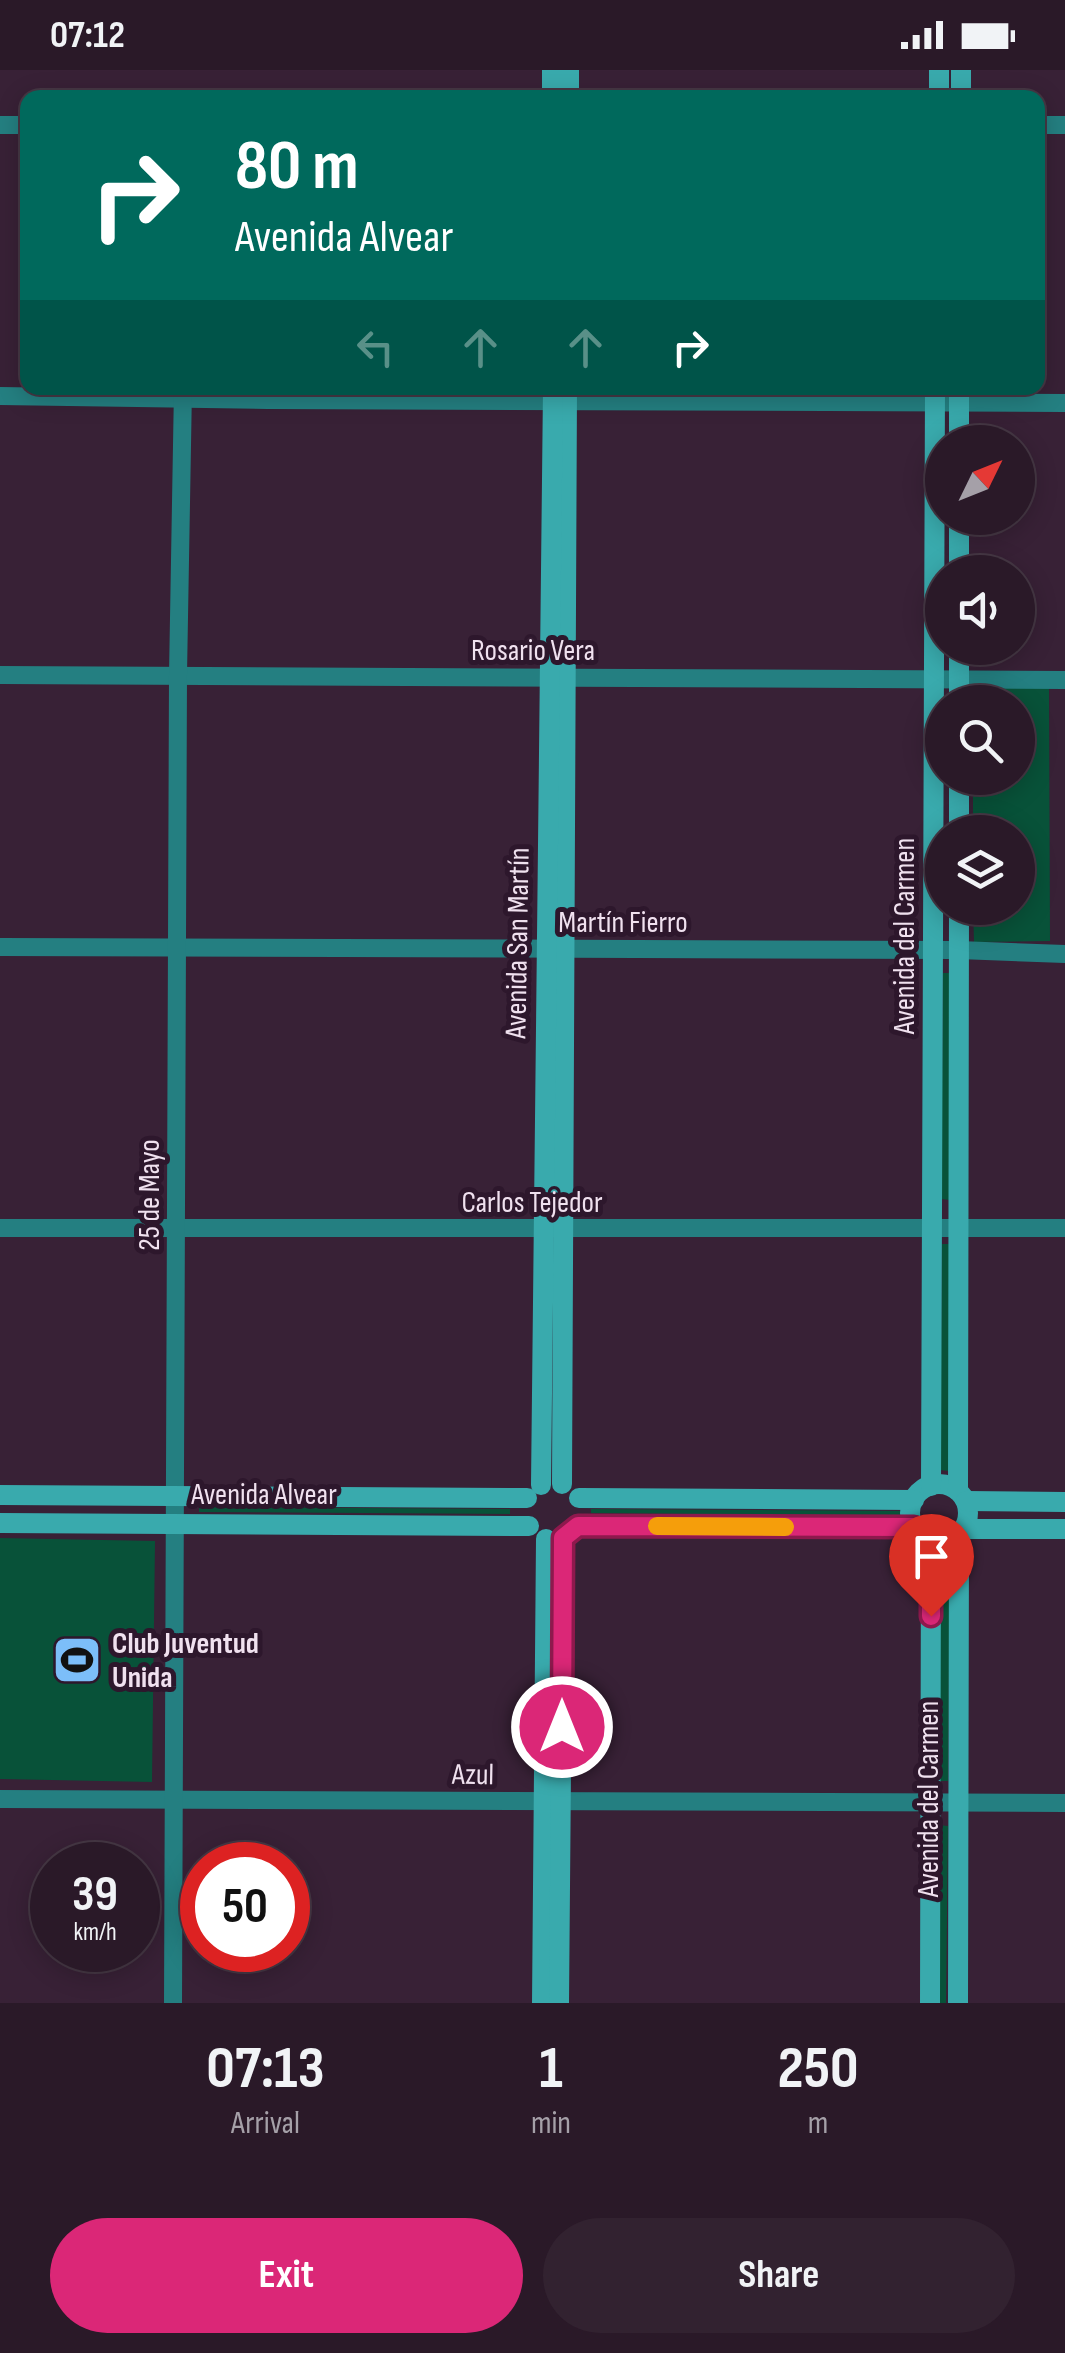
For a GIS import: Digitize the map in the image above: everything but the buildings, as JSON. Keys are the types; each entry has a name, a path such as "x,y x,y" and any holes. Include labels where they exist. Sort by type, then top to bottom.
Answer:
{"main road":[{"name":"Avenida San Martín","path":"528,1526 525,1517 544,1489 554,1230 560,395"},
{"name":"Avenida del Carmen","path":"932,1486 935,395"},
{"path":"959,395 959,425"},
{"path":"959,665 959,685"},
{"name":"Avenida del Carmen","path":"959,925 957,1228 962,1496"},
{"path":"544,1489 579,1498 914,1500 932,1486 950,1486 962,1496 968,1520 961,1532"},
{"name":"Avenida Alvear","path":"0,1496 544,1489"},
{"path":"962,1496 1065,1502"},
{"path":"542,2003 562,1535 582,1508 579,1498"},
{"path":"914,1500 911,1518 923,1534"},
{"name":"Avenida Alvear","path":"0,1522 528,1526"},
{"path":"528,1526 562,1535 923,1534 941,1542 961,1532 1065,1530"},
{"name":"Avenida del Carmen","path":"958,2003 961,1532"},
{"name":"Avenida del Carmen","path":"923,1534 931,1803 930,2003"},
{"path":"553,1802 559,2003"}],"street":[{"path":"0,396 61,395"},
{"name":"25 de Mayo","path":"173,2003 178,676 183,395"},
{"path":"560,395 959,395 1065,403"},
{"name":"Rosario Vera","path":"0,674 1065,680"},
{"name":"Martín Fierro","path":"0,947 959,950 1065,954"},
{"name":"Carlos Tejedor","path":"0,1228 1065,1228"},
{"name":"Azul","path":"0,1799 1065,1803"}],"green space":[{"path":"1035,687 1049,687 1050,941 974,942 974,925 1035,925 1035,815 973,815 973,795 1035,795"},
{"path":"943,973 952,973 950,1200 941,1199"},
{"path":"942,1244 951,1244 949,1471 940,1470"},
{"path":"199,1507 510,1509 510,1514 199,1512"},
{"path":"591,1509 902,1511 903,1516 591,1513"},
{"name":"Club Juventud Unida","path":"0,1538 155,1541 152,1782 0,1779"},
{"path":"940,1554 950,1554 948,1781 939,1781"},
{"path":"938,1825 948,1826 946,2003 937,2003"}],"slow traffic":[{"path":"657,1526 785,1527"}],"place":[{"name":"Club Juventud Unida","path":"77,1660"}],"route":[{"path":"562,1727 563,1538 578,1526 914,1527 931,1541 931,1616"}]}
